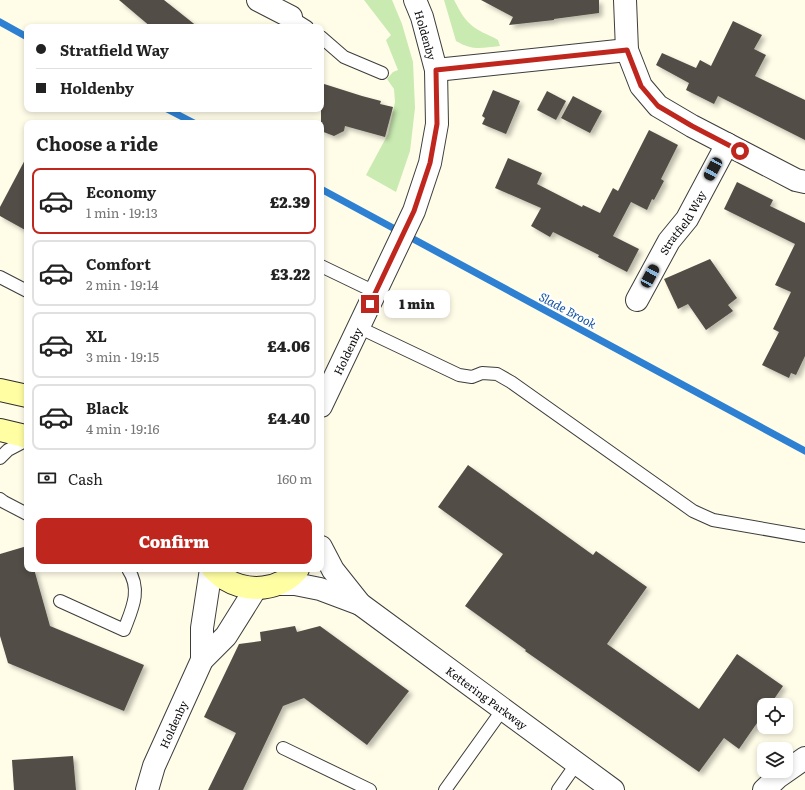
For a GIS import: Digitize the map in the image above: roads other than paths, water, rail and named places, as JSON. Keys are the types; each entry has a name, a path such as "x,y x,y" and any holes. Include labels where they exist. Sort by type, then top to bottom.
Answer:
{"street":[{"path":"258,0 299,22"},
{"name":"Holdenby","path":"324,400 414,211 430,163 437,124 436,70 422,17 415,0"},
{"path":"624,0 627,50 641,86 658,106 726,144 796,180 805,182"},
{"path":"436,70 627,50"},
{"name":"Stratfield Way","path":"637,300 669,242 687,218 726,144"},
{"path":"0,390 24,395"},
{"path":"0,430 24,436"},
{"name":"Kettering Parkway","path":"324,553 333,570 360,604 613,790"},
{"name":"Holdenby","path":"202,660 202,628 211,572"},
{"path":"216,572 224,579 240,586 256,588 278,584 296,572"},
{"name":"Kettering Parkway","path":"278,584 295,584 320,589 360,604"},
{"name":"Holdenby","path":"147,790 154,766 202,660 226,636 256,588"},
{"path":"764,790 778,777 805,758"}],"lane":[{"path":"324,40 344,57 382,73"},
{"path":"324,267 375,292"},
{"path":"0,277 24,289"},
{"path":"358,327 459,375 472,377 482,373 497,374 511,382 693,511 713,520 805,536"},
{"path":"0,458 8,450 24,440"},
{"path":"0,500 24,512"},
{"path":"60,601 124,630 134,605 135,588 133,576 130,572"},
{"path":"445,790 503,709"},
{"path":"283,748 370,790"},
{"path":"558,790 577,764"}],"waterway":[{"name":"Slade Brook","path":"0,22 24,35"},
{"name":"Slade Brook","path":"173,112 188,120"},
{"name":"Slade Brook","path":"324,191 805,451"}]}
